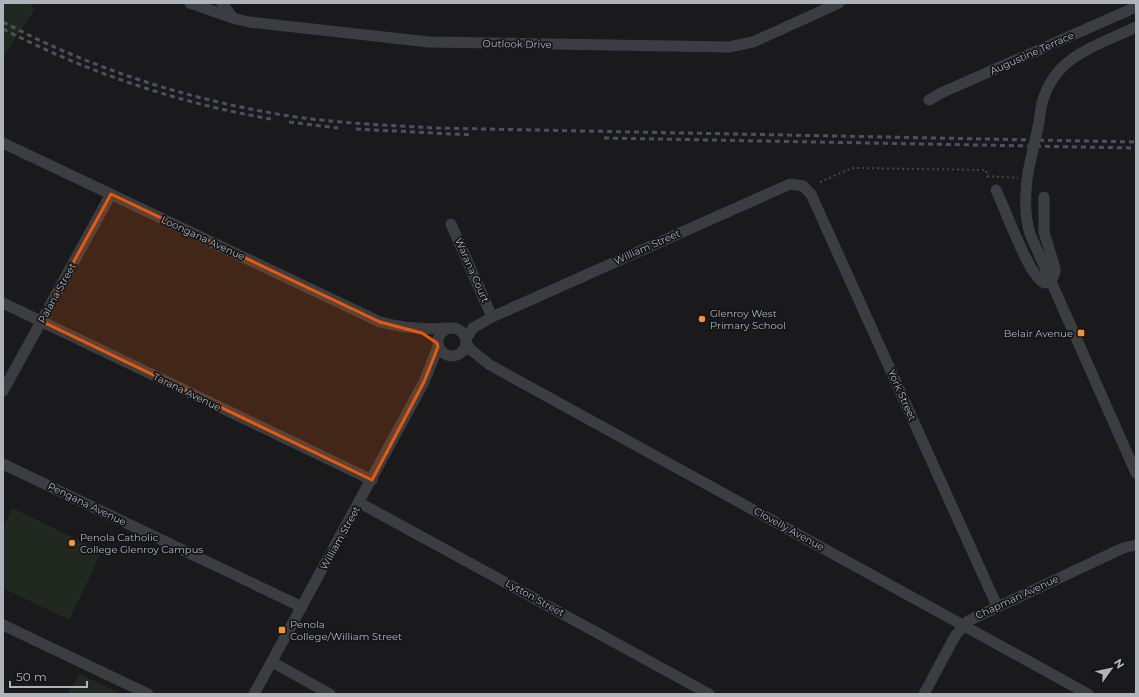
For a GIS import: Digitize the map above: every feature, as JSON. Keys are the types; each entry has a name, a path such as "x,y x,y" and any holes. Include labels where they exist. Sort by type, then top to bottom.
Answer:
{"street":[{"name":"Outlook Drive","path":"190,3 233,18 281,26 430,42 728,48 752,42 839,3"},
{"path":"222,3 233,18"},
{"name":"Augustine Terrace","path":"930,100 949,90 1136,6"},
{"name":"Augustine Terrace","path":"1024,175 1034,145 1045,94 1051,82 1063,65 1078,55 1136,28"},
{"name":"Loongana Avenue","path":"3,143 380,322 422,333 438,345"},
{"path":"1024,175 1027,224 1051,282 1136,473"},
{"name":"William Street","path":"466,341 473,328 492,317 790,184 803,186"},
{"name":"York Street","path":"803,186 811,194 997,606"},
{"path":"996,190 1035,276 1041,282 1051,282"},
{"name":"Palana Street","path":"3,391 111,194"},
{"path":"1044,197 1042,224 1045,241 1055,268 1051,282"},
{"name":"Warana Court","path":"451,224 492,317"},
{"name":"Tarana Avenue","path":"3,303 372,480"},
{"name":"William Street","path":"450,328 492,317"},
{"name":"Loongana Avenue","path":"404,328 425,330 450,328"},
{"path":"450,328 461,331 466,341 465,348 454,355 445,354 438,345 440,334 450,328"},
{"name":"Clovelly Avenue","path":"466,341 471,350 490,365 1088,694"},
{"name":"William Street","path":"254,694 360,503 424,382 438,345"},
{"name":"William Street","path":"424,382 440,363 454,355"},
{"name":"Clovelly Avenue","path":"454,355 490,365"},
{"name":"Pengana Avenue","path":"3,464 302,607"},
{"name":"Lytton Street","path":"360,503 709,694"},
{"name":"Chapman Avenue","path":"924,694 963,625 974,617 1123,548 1136,539"},
{"name":"Chapman Avenue","path":"1123,548 1136,545"},
{"path":"3,625 148,694"},
{"path":"272,662 330,694"}],"path":[{"path":"820,182 852,168 986,170 988,180"},
{"path":"987,176 1024,175"}],"highlighted area":[{"path":"111,194 380,322 422,333 437,343 438,347 424,382 372,480 41,321"}],"shaded area":[{"path":"3,3 28,3 35,9 3,57"},
{"path":"12,508 102,551 69,620 3,588 3,527"},
{"path":"80,674 119,693 67,694"}],"railway":[{"path":"3,22 70,54 139,80 175,91 247,108 321,120 434,128 1136,142"},
{"path":"3,29 67,59 133,84 201,104 271,119"},
{"path":"289,122 338,128"},
{"path":"356,129 472,135"},
{"path":"604,138 1136,148"}],"place":[{"name":"Glenroy West Primary School","path":"702,319"},
{"name":"Belair Avenue","path":"1081,333"},
{"name":"Penola Catholic College Glenroy Campus","path":"72,543"},
{"name":"Penola College/William Street","path":"282,630"}]}
